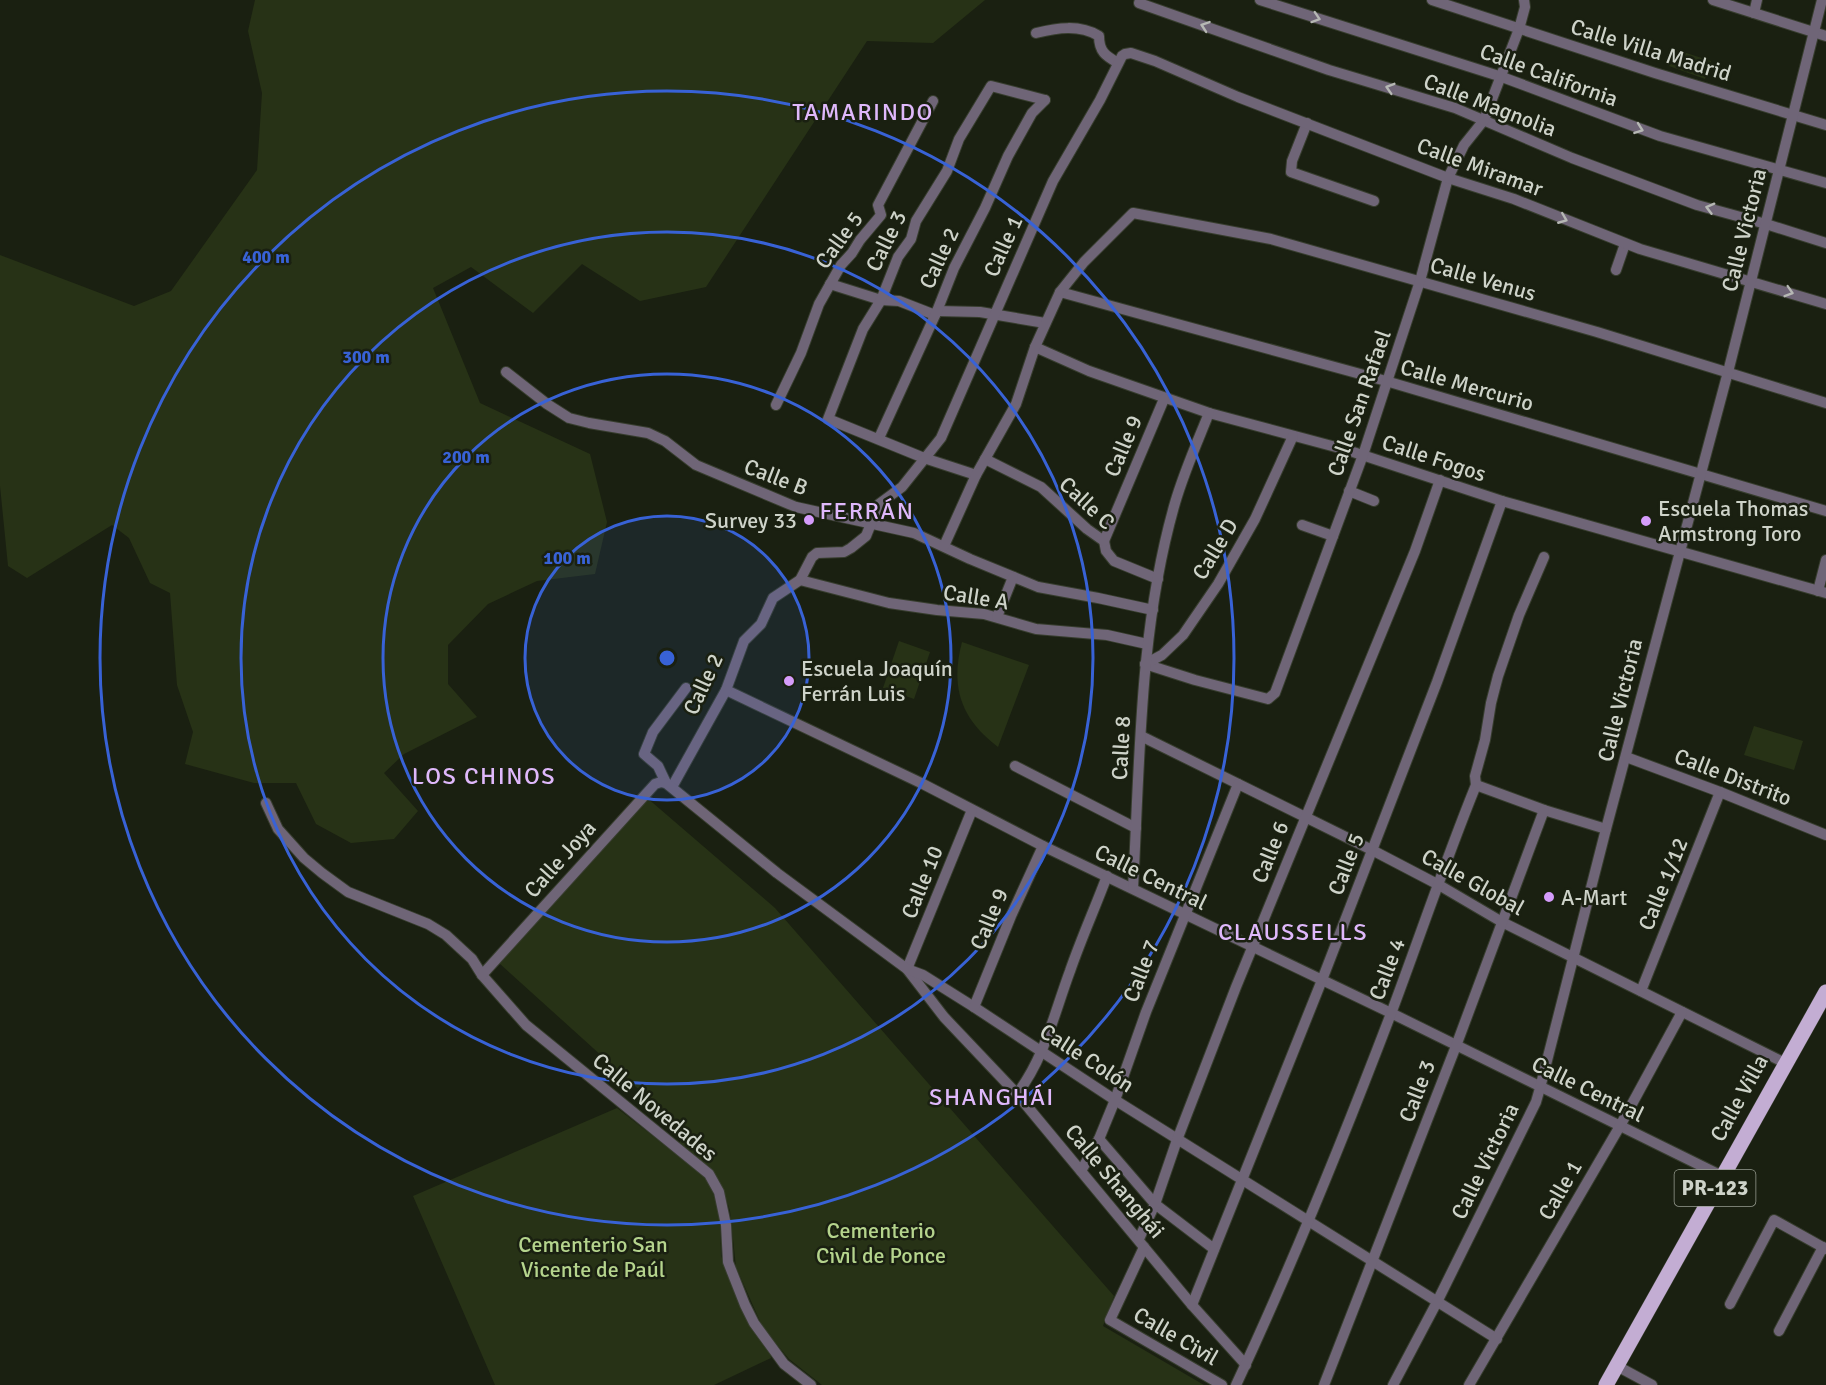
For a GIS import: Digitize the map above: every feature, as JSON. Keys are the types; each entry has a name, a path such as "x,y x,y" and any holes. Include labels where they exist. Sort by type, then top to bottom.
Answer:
{"main road":[{"name":"Calle Villa","path":"1606,1385 1826,992"}],"street":[{"name":"Calle California","path":"1260,0 1502,77 1660,136 1826,183"},
{"name":"Calle Villa Madrid","path":"1432,0 1655,73 1826,125"},
{"name":"Calle San Rafael","path":"1145,664 1243,694 1272,698 1294,646 1363,455 1420,281 1448,178 1464,145 1484,120 1519,29 1525,7 1524,0"},
{"path":"1713,0 1826,36"},
{"path":"1754,14 1757,0"},
{"name":"Calle Victoria","path":"1393,1385 1437,1302 1536,1102 1679,551 1728,372 1821,0"},
{"name":"Calle Magnolia","path":"1139,2 1329,70 1455,108 1631,181 1697,205 1826,243"},
{"path":"1036,33 1071,27 1094,34 1099,36 1102,54 1118,63"},
{"name":"Calle Miramar","path":"1125,54 1131,53 1155,61 1238,97 1625,244 1826,304"},
{"name":"Calle 1","path":"800,579 812,557 817,553 843,552 852,548 866,536 879,504 902,487 941,438 1053,181 1125,54"},
{"name":"Calle 3","path":"879,438 828,419 863,329 881,300 898,257 911,239 916,220 947,171 959,139 991,86 1045,100"},
{"name":"Calle 2","path":"879,438 954,268 1008,156 1032,113 1045,100"},
{"name":"Calle 5","path":"776,405 801,353 819,304 841,265 881,215 878,205 933,101"},
{"path":"1306,123 1295,152 1291,172 1374,201"},
{"name":"Calle Venus","path":"1060,292 1084,262 1133,213 1271,239 1728,372 1826,403"},
{"path":"1616,270 1625,244"},
{"path":"830,284 881,300 899,301 936,313 966,311 1046,323"},
{"path":"944,546 976,475 1016,404 1035,347 1060,292"},
{"name":"Calle Mercurio","path":"1060,292 1386,381 1826,512"},
{"name":"Calle Fogos","path":"1035,347 1089,371 1164,399 1363,455 1502,501 1822,592"},
{"name":"Calle B","path":"506,372 569,418 648,433 665,441 696,465 758,492 815,512 914,532 1038,588 1154,610"},
{"name":"Calle 9","path":"1104,541 1164,399"},
{"path":"1157,583 1175,503 1209,413"},
{"name":"Calle D","path":"1145,664 1162,656 1188,630 1218,584 1255,519 1293,436"},
{"path":"879,438 924,458 976,475"},
{"name":"Calle C","path":"985,459 1041,487 1087,529 1104,541 1114,561 1157,583"},
{"name":"Calle 6","path":"1110,1320 1142,1243 1178,1140 1252,947 1440,480"},
{"path":"1349,491 1374,501"},
{"name":"Calle 5","path":"1192,1305 1322,980 1437,682 1502,501"},
{"path":"1302,525 1333,536"},
{"name":"Calle 4","path":"1236,1385 1307,1222 1391,1013 1439,885 1476,785 1475,776 1498,676 1519,615 1544,557"},
{"path":"1822,592 1826,560"},
{"path":"997,617 1012,577"},
{"name":"Calle 2","path":"669,785 726,690 744,641 761,624 773,598 800,579"},
{"name":"Calle A","path":"800,579 888,603 984,614 1036,629 1107,635 1147,645"},
{"name":"Calle 8","path":"1132,888 1145,664 1157,583"},
{"name":"Calle Colón","path":"686,688 653,732 644,754 658,765 669,785 777,873 908,969 974,1007 1115,1100 1497,1340"},
{"name":"Calle Central","path":"726,690 921,783 1043,846 1391,1013 1722,1176"},
{"name":"Calle Global","path":"1141,736 1372,850 1439,885 1502,922 1785,1063"},
{"name":"Calle Distrito","path":"1626,757 1826,835"},
{"path":"1015,766 1136,828"},
{"name":"Calle Joya","path":"482,975 655,784 661,782 669,785"},
{"name":"Calle 7","path":"1081,1171 1099,1139 1115,1100 1146,1012 1238,784"},
{"path":"1476,785 1544,810 1606,829"},
{"name":"Calle 1/12","path":"1641,991 1720,792"},
{"name":"Calle Novedades","path":"266,803 278,829 304,858 348,892 438,929 472,959 482,975 526,1025 709,1174 719,1191 724,1212 728,1262 749,1314 784,1364 811,1385"},
{"name":"Calle 10","path":"908,969 972,810"},
{"name":"Calle 3","path":"1324,1385 1456,1046 1544,810"},
{"name":"Calle 9","path":"974,1007 1011,916 1043,846"},
{"path":"1017,1094 1031,1076 1042,1052 1107,876"},
{"name":"Calle Shanghái","path":"908,969 945,1017 1017,1094 1192,1305 1246,1365"},
{"name":"Calle 1","path":"1469,1385 1620,1126 1682,1012"},
{"path":"1099,1139 1155,1203 1214,1249"},
{"path":"1730,1304 1774,1220 1824,1248 1779,1331"},
{"name":"Calle Civil","path":"1110,1320 1222,1385"},
{"path":"1617,1365 1652,1385"}],"green space":[{"path":"255,0 985,0 933,43 867,41 706,287 640,301 582,264 533,313 471,267 433,288 480,403 590,454 607,522 595,574 537,581 488,604 448,645 448,684 477,717 404,754 384,773 418,811 394,839 351,843 316,824 296,783 254,783 185,764 193,732 177,685 170,593 150,583 129,538 112,525 27,578 8,566 0,486 0,255 134,306 171,291 257,170 262,93 248,31"},
{"path":"1674,49 1711,61 1705,79 1669,66"},
{"path":"899,641 930,652 914,699 883,688"},
{"path":"962,642 1029,665 998,747 975,725 962,701 957,673"},
{"path":"1754,726 1803,741 1794,770 1744,755"},
{"name":"Cementerio Civil de Ponce","path":"646,797 775,908 1114,1296 1103,1326 1204,1385 822,1385 789,1359 763,1328 736,1267 730,1211 723,1189 677,1145 687,1133 499,963"},
{"name":"Cementerio San Vicente de Paúl","path":"617,1108 708,1179 720,1213 721,1256 749,1325 770,1351 771,1358 714,1385 495,1385 413,1196"}],"place":[{"name":"Survey 33","path":"809,520"},
{"name":"Escuela Thomas Armstrong Toro","path":"1646,521"},
{"name":"Escuela Joaquín Ferrán Luis","path":"789,681"},
{"name":"A-Mart","path":"1549,897"}],"district":[{"name":"TAMARINDO","path":"863,112"},
{"name":"FERRÁN","path":"867,511"},
{"name":"LOS CHINOS","path":"484,776"},
{"name":"CLAUSSELLS","path":"1293,932"},
{"name":"SHANGHÁI","path":"992,1097"}]}
